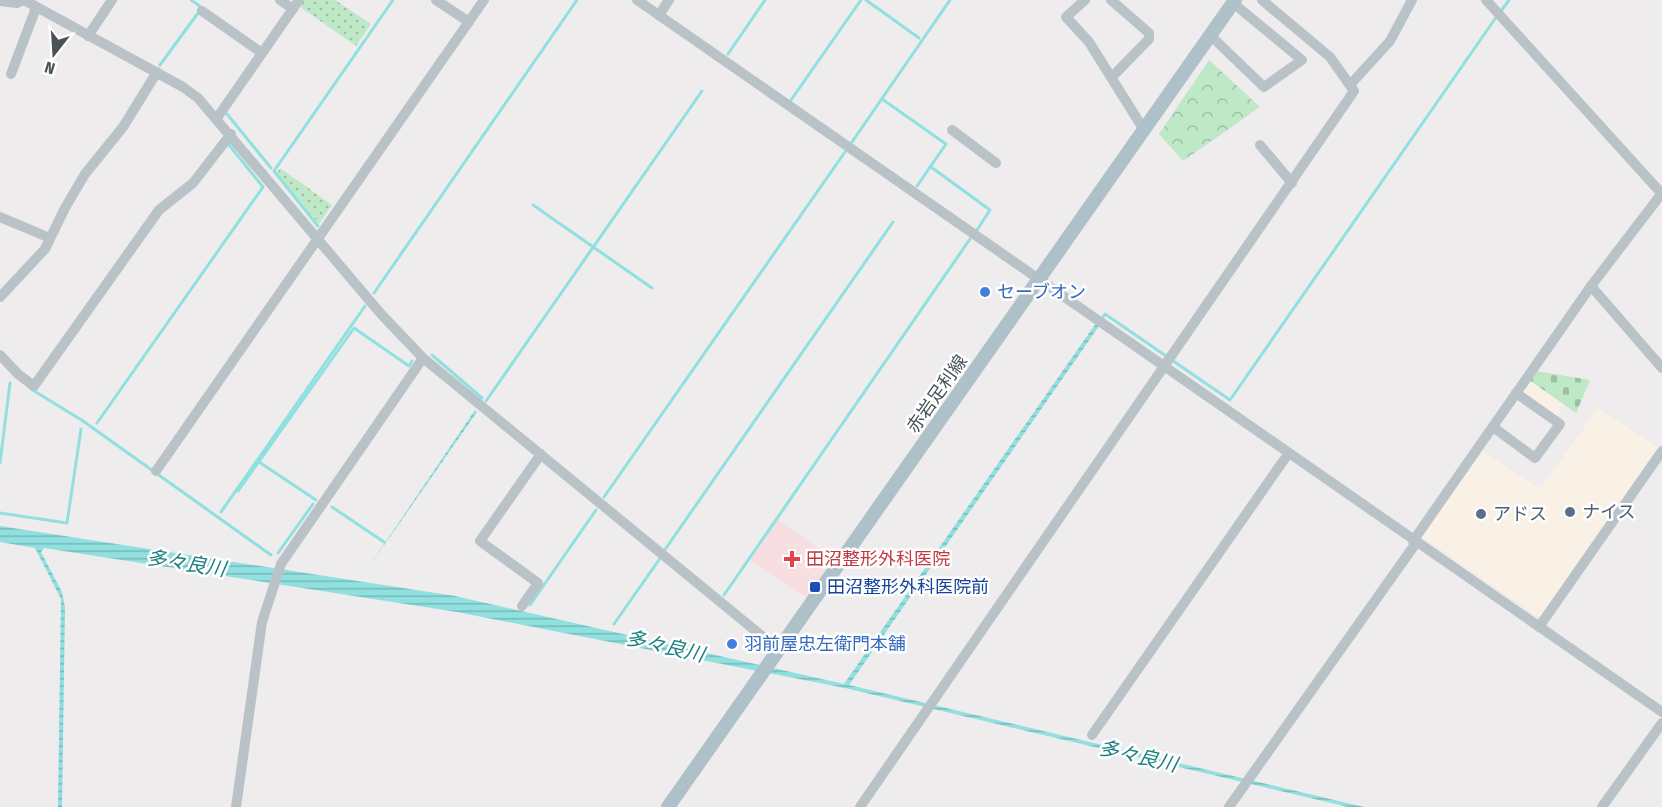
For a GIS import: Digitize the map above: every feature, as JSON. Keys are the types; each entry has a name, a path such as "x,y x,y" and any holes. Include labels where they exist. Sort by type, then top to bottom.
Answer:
{"main road":[{"name":"赤岩足利線","path":"668,807 1234,1"}],"street":[{"path":"0,1 13,3 24,0 183,87 217,118 381,314 423,358 778,650"},
{"path":"88,36 112,0"},
{"path":"217,118 296,5 280,0"},
{"path":"436,0 469,22"},
{"path":"156,471 484,0"},
{"path":"637,0 1414,542 1662,712"},
{"path":"658,15 669,0"},
{"path":"1085,0 1066,17 1089,42 1144,129"},
{"path":"1111,0 1149,33 1149,39 1112,76"},
{"path":"860,807 1354,92 1330,57 1262,0"},
{"path":"1350,85 1390,41 1412,0"},
{"path":"1230,807 1516,393 1592,286 1662,194 1486,0"},
{"path":"1211,36 1264,87 1302,60 1234,1"},
{"path":"11,74 36,8"},
{"path":"202,12 262,53"},
{"path":"0,297 28,270 50,238 85,174 123,127 157,72"},
{"path":"952,130 996,163"},
{"path":"0,355 18,374 34,386 159,210 193,183 231,134"},
{"path":"1260,145 1292,183"},
{"path":"0,217 50,238"},
{"path":"1592,286 1662,368"},
{"path":"236,807 262,622 280,567 296,538 423,358"},
{"path":"1493,427 1536,458 1560,424 1516,393"},
{"path":"1539,627 1662,451"},
{"path":"522,606 538,583 480,541 541,454"},
{"path":"1092,735 1288,454"},
{"path":"1602,807 1662,723"}],"shaded area":[{"path":"1528,379 1564,404 1555,420 1520,394"},
{"path":"1598,408 1659,448 1540,618 1421,536 1481,450 1540,489"},
{"name":"田沼整形外科医院","path":"778,519 833,559 807,598 750,560"}],"green space":[{"path":"302,0 335,0 371,24 356,46 299,6"},
{"path":"1209,60 1260,107 1183,161 1159,134"},
{"path":"280,168 332,205 319,224 277,173"},
{"path":"1536,371 1590,380 1576,413 1528,379"}],"water":[{"name":"多々良川","path":"1101,316 1103,318 1097,329 849,685 1364,807 1348,807 845,688 457,612 44,548 41,552 62,592 65,607 62,807 58,807 61,599 35,548 0,542 0,526 455,596 844,684"},
{"path":"475,410 477,412 364,574"}],"waterway":[{"path":"160,65 198,13 200,6 191,0"},
{"path":"318,226 274,171 393,0"},
{"path":"374,293 577,0"},
{"path":"728,54 765,0"},
{"path":"791,100 861,0"},
{"path":"866,0 919,38"},
{"path":"852,142 950,0"},
{"path":"1501,11 1509,0"},
{"path":"1101,320 1105,314 1230,400 1497,16"},
{"path":"486,401 702,91"},
{"path":"882,99 946,144 917,186"},
{"path":"227,114 271,168"},
{"path":"97,423 263,187 229,145"},
{"path":"604,497 845,152"},
{"path":"931,167 990,210 977,230"},
{"path":"533,205 652,288"},
{"path":"664,551 893,222"},
{"path":"724,595 970,239"},
{"path":"221,512 365,306"},
{"path":"237,489 238,491 354,328 409,366 412,361"},
{"path":"432,355 482,398"},
{"path":"0,463 10,383"},
{"path":"31,389 83,421 271,555"},
{"path":"0,513 67,523 81,429"},
{"path":"259,462 316,500"},
{"path":"278,553 313,504"},
{"path":"332,507 384,542"},
{"path":"530,605 596,510"},
{"path":"614,624 661,557"}],"place":[{"name":"セーブオン","path":"985,292"},
{"name":"ナイス","path":"1570,512"},
{"name":"アドス","path":"1481,514"},
{"name":"田沼整形外科医院","path":"792,559"},
{"name":"田沼整形外科医院前","path":"815,587"},
{"name":"羽前屋忠左衛門本舗","path":"732,644"}]}
